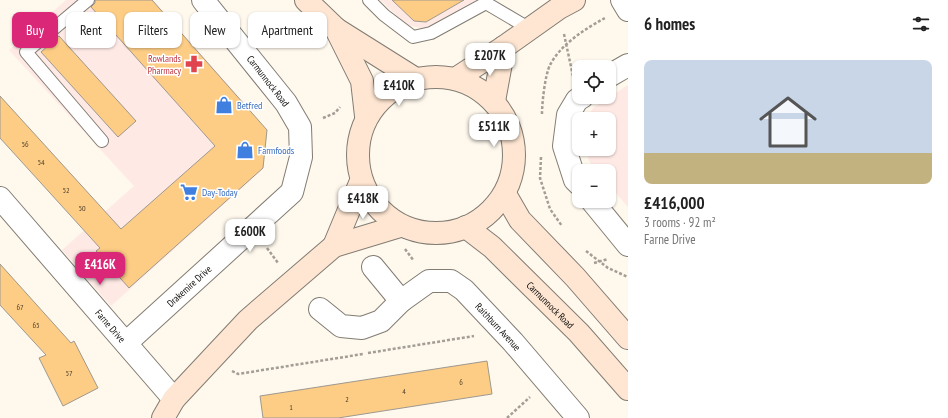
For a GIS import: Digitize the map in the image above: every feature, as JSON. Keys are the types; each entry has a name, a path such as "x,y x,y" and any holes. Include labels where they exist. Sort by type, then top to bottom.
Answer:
{"main road":[{"path":"306,0 336,29 414,78"},
{"path":"457,78 567,4"},
{"path":"336,29 362,81 366,116 356,152 361,181 374,206 401,226 432,234 466,227 489,214 506,194 515,166 507,127 494,102 480,87 457,78 433,76 414,78 380,98 366,116"},
{"path":"494,102 504,47"},
{"path":"334,246 361,181"},
{"path":"506,194 520,220 575,278 628,338"},
{"path":"163,418 174,400 248,320 334,246 401,226"},
{"name":"Carmunnock Road","path":"466,227 492,247 579,333 628,389"}],"street":[{"name":"Carmunnock Road","path":"204,0 286,102 300,127"},
{"path":"622,0 628,10"},
{"path":"616,72 628,65"},
{"path":"572,171 564,146 576,104"},
{"name":"Drakemire Drive","path":"126,343 292,192 301,157 300,127"},
{"name":"Farne Drive","path":"0,198 174,400"},
{"path":"598,208 628,245"},
{"path":"372,266 401,301"},
{"path":"320,309 341,326 362,328 381,321 401,301 429,281"},
{"name":"Raithburn Avenue","path":"429,281 451,281 464,290 578,418"}],"lane":[{"path":"88,0 26,52 102,140"},
{"path":"369,0 384,15 413,37 431,33 486,3 530,29"}],"path":[{"path":"567,4 572,60"},
{"path":"300,127 335,113 362,81"},
{"path":"401,226 404,247 429,281"},
{"path":"252,228 292,282"},
{"path":"210,360 238,374 474,336 499,328"}],"shaded area":[{"path":"66,0 153,0 164,12 124,12 124,48 182,48 182,33 190,42 190,48 196,48 246,105 263,169 111,306 62,250 134,186 9,50 12,47 58,48 58,12 52,12"},
{"path":"380,0 478,0 426,29 407,25"},
{"path":"628,85 628,207 616,193 616,164 591,164 588,156 616,156 616,112 591,112 593,108 599,104 616,104 616,93"}],"building":[{"path":"95,0 152,0 163,12 124,12 124,44 116,35 116,12 95,12 91,7 95,3"},
{"path":"392,0 464,0 426,22 414,21"},
{"path":"182,34 190,43 190,48 194,48 267,130 263,168 129,288 96,251 100,248 0,138 0,96 121,229 215,146 128,48 182,48"},
{"path":"59,36 66,44 66,48 70,48 136,121 118,137 41,52 46,48 58,48"},
{"path":"0,264 71,343 74,341 98,388 63,406 39,358 46,355 0,305"},
{"path":"487,361 492,394 338,418 263,418 260,396"}],"place":[{"name":"Rowlands Pharmacy","path":"194,64"},
{"name":"Betfred","path":"224,105"},
{"name":"Farmfoods","path":"245,150"},
{"name":"Day-Today","path":"189,192"}]}
